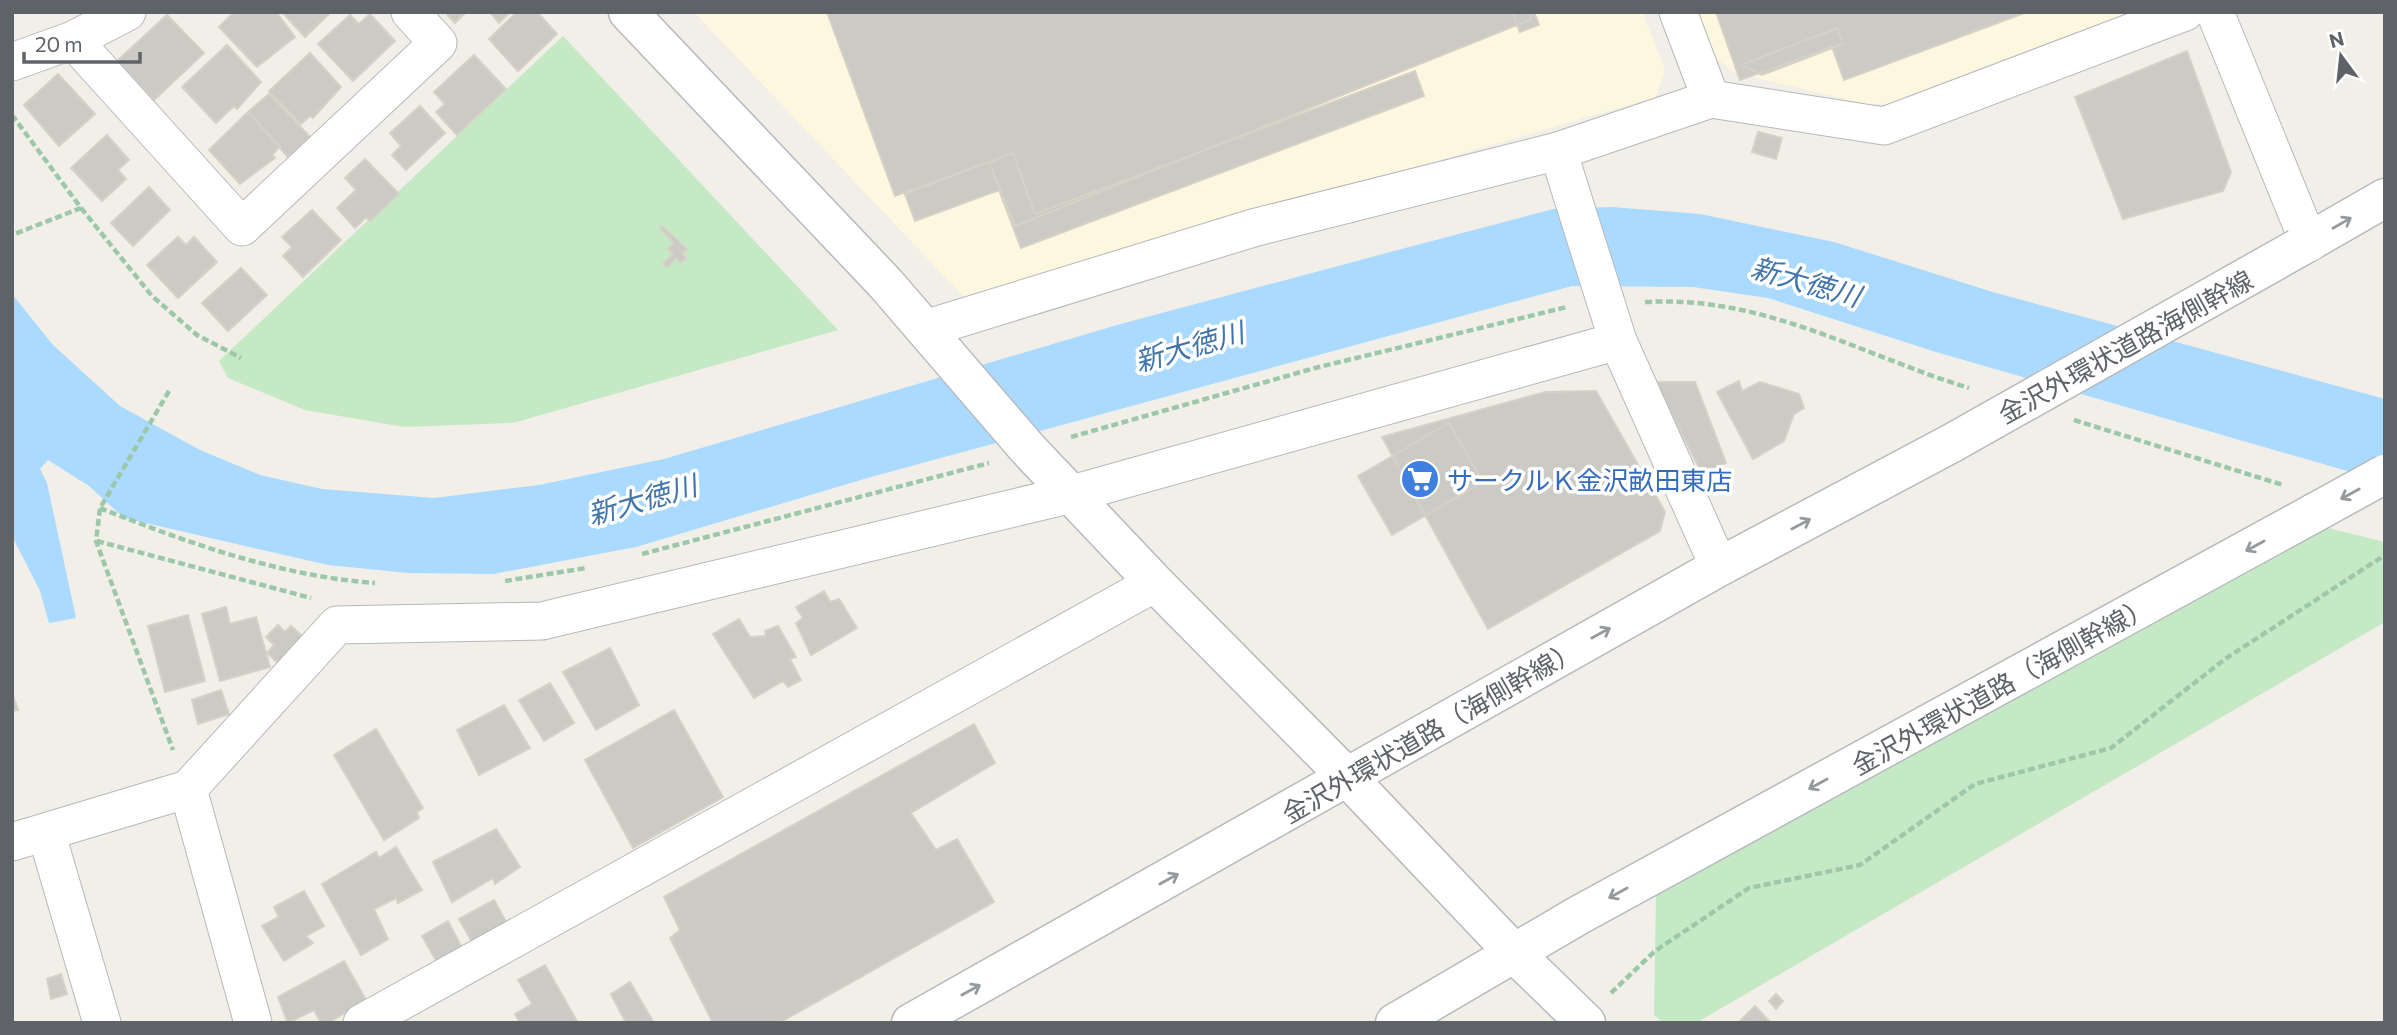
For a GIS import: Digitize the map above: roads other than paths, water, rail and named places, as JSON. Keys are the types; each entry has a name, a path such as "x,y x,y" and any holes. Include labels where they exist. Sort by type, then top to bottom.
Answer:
{"street":[{"path":"12,62 73,40 127,12"},
{"path":"73,40 242,227 438,43 410,12"},
{"path":"628,12 934,339 1028,449 1155,583 1348,777 1515,954 1585,1021"},
{"path":"1678,12 1711,99"},
{"path":"934,339 1254,228 1561,158 1711,99 1884,126 2185,12"},
{"path":"2215,12 2304,245 2385,198"},
{"path":"1561,158 1618,341 1719,568"},
{"name":"金沢外環状道路海側幹線","path":"1952,443 2304,245"},
{"path":"102,1023 29,837 188,789 337,625 542,621 1072,494 1618,341"},
{"name":"金沢外環状道路（海側幹線）","path":"911,1023 1719,568 1952,443"},
{"name":"金沢外環状道路（海側幹線）","path":"1395,1023 1579,915 2385,474"},
{"path":"362,1023 1155,583"},
{"path":"188,789 253,1023"}],"water":[{"name":"新大徳川","path":"1612,207 1700,214 1834,242 1996,293 2385,399 2385,482 1936,352 1768,298 1693,287 1572,286 871,477 636,547 493,574 408,573 328,565 124,518 89,486 48,460 40,469 47,483 76,618 49,623 40,591 12,536 12,294 53,345 120,406 200,450 260,475 322,489 434,498 539,485 664,459 1117,325 1394,251 1553,209"}],"place":[{"name":"サークルＫ金沢畝田東店","path":"1420,479"}]}
